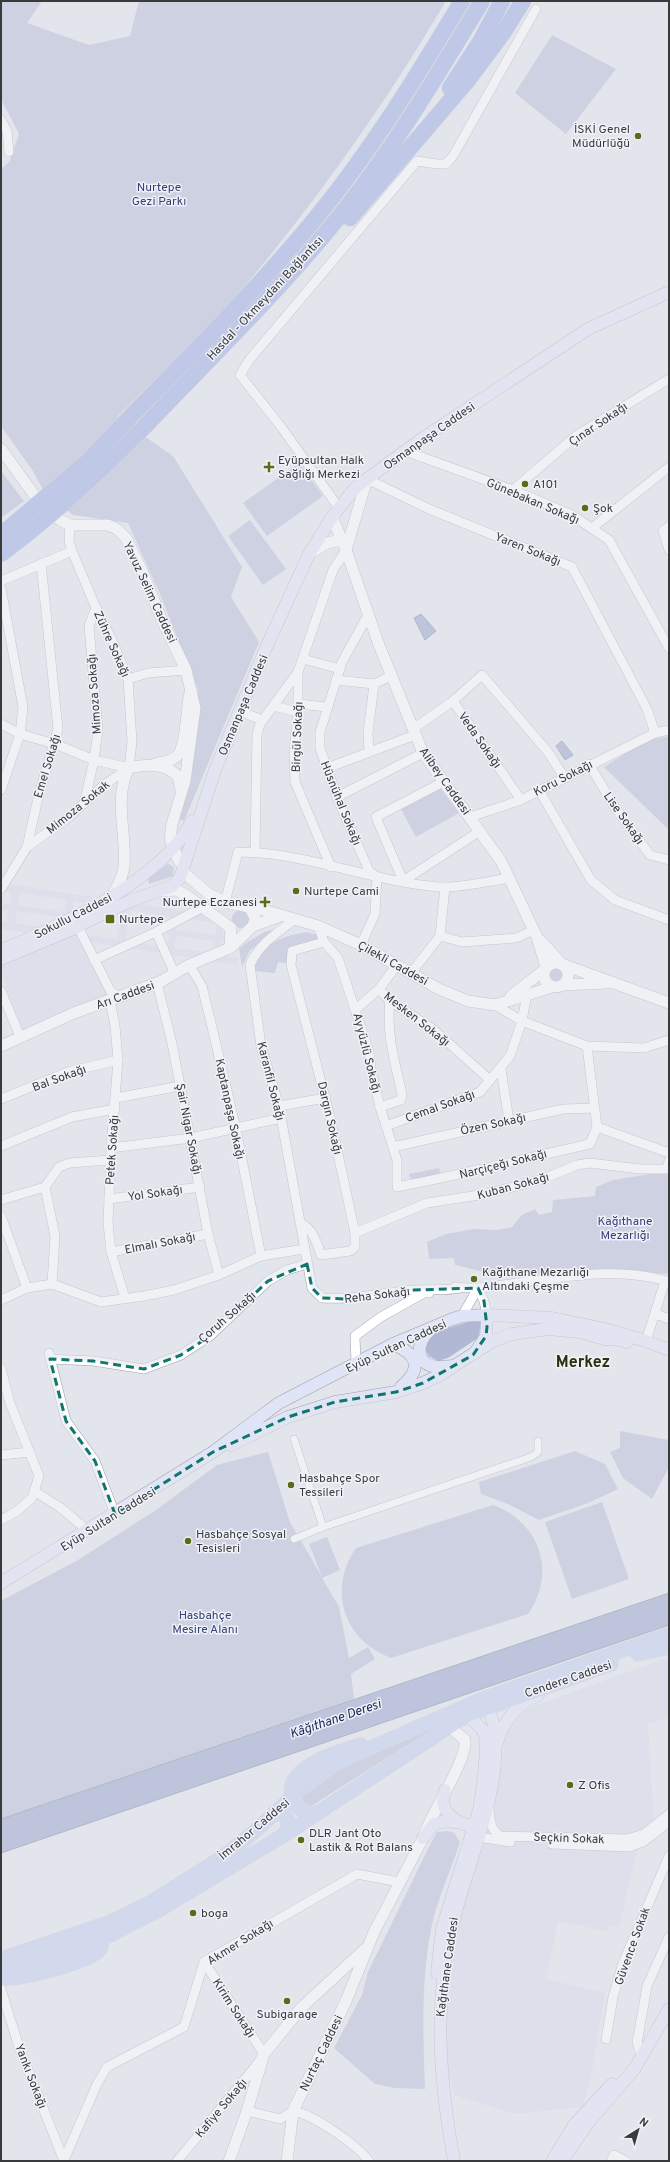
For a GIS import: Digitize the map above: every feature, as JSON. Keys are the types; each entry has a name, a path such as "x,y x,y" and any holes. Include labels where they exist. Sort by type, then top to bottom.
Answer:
{"highway":[{"name":"Hasdal - Okmeydanı Bağlantısı","path":"1,535 82,467 262,281 326,206 386,124 462,1"},
{"name":"Hasdal - Okmeydanı Bağlantısı","path":"1,554 66,503 98,474 280,285 328,230 383,158 421,100 482,1"},
{"path":"423,132 480,42 502,1"},
{"path":"280,285 316,256 423,132 529,5"}],"main road":[{"name":"Osmanpaşa Caddesi","path":"176,859 190,844 215,770 309,554 336,513 355,488 405,451 588,329 669,292"},
{"name":"Osmanpaşa Caddesi","path":"176,859 184,836 210,787"},
{"name":"Sokullu Caddesi","path":"3,953 112,897 142,877 176,859"},
{"path":"162,891 172,886 176,859"},
{"path":"142,877 140,886 145,895"},
{"name":"Sokullu Caddesi","path":"3,953 78,927 102,914 145,895 162,891"},
{"path":"473,1355 486,1336 487,1315"},
{"name":"Eyüp Sultan Caddesi","path":"1,1583 88,1531 213,1452 279,1403 393,1344 462,1316 487,1315 552,1318 605,1329 646,1341 669,1350"},
{"path":"432,1328 419,1343 419,1352 423,1359 430,1365 438,1367 456,1366"},
{"name":"Eyüp Sultan Caddesi","path":"213,1452 238,1442 294,1415 335,1402 396,1392 423,1383 456,1366 494,1341 512,1334 548,1329 580,1332 604,1339 621,1340 669,1358"},
{"path":"393,1344 410,1353 415,1361 415,1369 412,1377 396,1392"},
{"name":"Cendere Caddesi","path":"468,1715 484,1704 669,1634"},
{"name":"Cendere Caddesi","path":"484,1704 552,1686 648,1651 669,1647"},
{"path":"494,1756 502,1731 514,1711 525,1702 541,1694 552,1686"},
{"path":"317,1813 300,1810 292,1797 292,1782 297,1775 326,1756 338,1750 391,1738 484,1704"},
{"name":"Kağıthane Caddesi","path":"446,2161 435,2077 433,2034 434,1996 442,1929 476,1832 489,1801 494,1756 494,1722 484,1704"},
{"name":"Kağıthane Caddesi","path":"454,2161 442,2077 439,2033 440,2007 451,1929 476,1832 483,1785 486,1741 482,1729 468,1715"},
{"name":"İmrahor Caddesi","path":"1,1959 97,1933 124,1929 185,1896 284,1835 468,1715"},
{"path":"445,1790 442,1803 444,1810 458,1822 476,1832"},
{"name":"İmrahor Caddesi","path":"97,1933 124,1916 148,1904 218,1860 252,1834 292,1797"},
{"path":"275,1812 283,1814 290,1823 284,1835"},
{"path":"423,1838 434,1824 446,1821 458,1822"},
{"path":"1,1975 18,1977 36,1974 89,1956 100,1949 97,1933"},
{"path":"562,2161 588,2124 635,2068 641,2054 669,2009"},
{"path":"552,2161 574,2126 641,2054"}],"street":[{"path":"336,513 282,428 240,375 250,358 417,161 446,164 453,156 529,5"},
{"path":"1,120 9,152"},
{"name":"Çınar Sokağı","path":"512,490 577,435 669,379"},
{"name":"Yavuz Selim Caddesi","path":"1,450 48,512 70,525 108,526 117,529 126,538 140,567 161,618 186,670 190,690 184,736 178,755 174,759 155,764"},
{"name":"Günebakan Sokağı","path":"405,451 512,490 572,515 609,540 669,648"},
{"path":"592,528 669,467"},
{"path":"309,554 327,543 346,541 367,479"},
{"name":"Yaren Sokağı","path":"367,479 429,509 572,567 647,709 655,732"},
{"name":"Alibey Caddesi","path":"336,513 368,615 423,753 445,781 501,860 535,933 545,969"},
{"name":"Zühre Sokağı","path":"70,525 69,541 72,551 128,679 132,742 129,768"},
{"path":"669,526 663,531 669,550"},
{"name":"Birgül Sokağı","path":"262,720 298,672 333,570 346,541"},
{"path":"1,581 72,551"},
{"name":"Emel Sokağı","path":"1,889 27,846 38,798 55,744 58,728 56,690 41,563"},
{"path":"1,588 23,707 20,734 1,790"},
{"name":"Mimoza Sokağı","path":"84,804 94,760 98,730 89,626 96,608"},
{"name":"Hüsnühal Sokağı","path":"368,615 340,669 336,680 320,732 320,748 337,797 369,871 377,877"},
{"path":"303,659 340,669"},
{"path":"128,679 148,673 186,670"},
{"name":"Birgül Sokağı","path":"298,672 298,708 294,752 295,782 331,867"},
{"path":"453,701 482,674 548,752 564,777"},
{"path":"336,680 374,684 392,676"},
{"path":"369,752 368,733 374,684"},
{"path":"176,859 170,839 172,824 188,765 195,718 195,708 190,690"},
{"name":"Veda Sokağı","path":"326,768 369,752 414,732 453,701 521,800"},
{"path":"273,706 298,708 327,707"},
{"path":"240,711 262,720 257,734 255,852"},
{"path":"1,724 20,734 55,744 94,760 129,768 155,764 167,768 178,776 181,792"},
{"path":"655,732 669,730"},
{"name":"Koru Sokağı","path":"470,817 521,800 589,764 655,732"},
{"path":"337,797 423,753"},
{"name":"Lise Sokağı","path":"589,764 614,806 650,855 669,860"},
{"path":"112,897 123,873 124,864 120,817 126,775 129,768"},
{"name":"Mimoza Sokak","path":"27,846 69,817 104,785 129,768"},
{"path":"403,881 376,817 445,781"},
{"path":"538,790 591,880 615,900 669,920"},
{"path":"403,881 480,831"},
{"path":"225,902 238,852 255,852 377,877 445,887 510,878"},
{"name":"Çilekli Caddesi","path":"176,859 209,894 225,902 318,926 361,945 439,989 468,1001 495,1005"},
{"path":"361,945 375,914 377,877"},
{"path":"411,973 440,936 445,887"},
{"path":"162,891 176,890 203,907 231,928 250,929"},
{"path":"230,948 231,928 228,915 236,906"},
{"path":"94,960 156,932 203,907"},
{"path":"250,908 255,918 250,929"},
{"path":"230,948 250,929 280,916"},
{"name":"Karanfil Sokağı","path":"294,920 254,955 250,966 261,1046 279,1106 302,1224 304,1249 312,1283"},
{"name":"Ayyüzlü Sokağı","path":"318,926 324,942 338,958 356,1009 369,1052 371,1069 380,1107 397,1160 398,1188"},
{"path":"78,927 115,998"},
{"path":"156,932 175,974"},
{"path":"440,936 462,942 516,938 535,933"},
{"name":"Alibey Caddesi","path":"535,933 562,964"},
{"name":"Dargın Sokağı","path":"302,1224 308,1226 321,1255 350,1251 356,1247 326,1098 291,965 292,951 324,942"},
{"name":"Arı Caddesi","path":"1,1046 48,1024 156,983 189,965 230,948"},
{"path":"506,1000 553,963 562,964 669,1003"},
{"path":"562,964 569,975 563,985"},
{"name":"Kaptanpaşa Sokağı","path":"189,965 202,986 236,1128 261,1256"},
{"path":"356,1009 379,989 397,965"},
{"path":"545,969 546,982 552,987"},
{"name":"Şair Nigar Sokağı","path":"156,983 191,1138 208,1234 219,1275"},
{"path":"495,1005 506,1000 552,987 563,985 614,983"},
{"name":"Mesken Sokağı","path":"379,989 390,1002 434,1030 490,1080"},
{"path":"1,991 3,1002 19,1034"},
{"name":"Cemal Sokağı","path":"386,1126 480,1092 501,1069 510,1056 522,1021 527,994"},
{"name":"Petek Sokağı","path":"115,998 115,1026 118,1060 110,1160 108,1223 111,1252 125,1298"},
{"path":"380,1107 401,1100 402,1094 390,1036 388,1015 390,1002"},
{"path":"495,1005 522,1021 587,1046 644,1048 669,1040"},
{"path":"587,1046 597,1127 669,1153"},
{"name":"Bal Sokağı","path":"1,1099 68,1072 118,1060"},
{"path":"501,1069 509,1121"},
{"path":"116,1098 180,1086"},
{"path":"279,1106 326,1098"},
{"name":"Özen Sokağı","path":"393,1147 563,1109 595,1108"},
{"path":"1,1146 72,1117 115,1109"},
{"path":"111,1148 191,1138 281,1118"},
{"name":"Narçiçeğı Sokağı","path":"398,1188 590,1144 597,1127"},
{"path":"1,1200 45,1187 59,1167 70,1163 110,1160"},
{"name":"Kuban Sokağı","path":"354,1233 426,1203 486,1194 543,1179 577,1165 590,1163 640,1169 667,1169 669,1161"},
{"path":"45,1187 55,1236 52,1284"},
{"name":"Yol Sokağı","path":"109,1199 200,1187"},
{"path":"1,1216 10,1236 27,1288"},
{"name":"Elmalı Sokağı","path":"111,1252 208,1234"},
{"path":"1,1300 27,1288 52,1284 101,1302 174,1290 219,1275 261,1256 304,1249"},
{"name":"Çoruh Sokağı","path":"115,1514 95,1461 66,1421 50,1356 93,1360 144,1369 181,1355 210,1336 268,1280 287,1270 307,1264"},
{"name":"Reha Sokağı","path":"312,1283 312,1288 322,1298 345,1300 438,1287 452,1290 460,1288 478,1288 586,1274 632,1275 667,1282"},
{"path":"646,1341 667,1282"},
{"path":"356,1363 355,1336 381,1316 424,1293 431,1293 438,1287"},
{"path":"478,1288 484,1301 487,1315"},
{"path":"462,1316 478,1288"},
{"path":"656,1314 669,1319"},
{"path":"1,1368 10,1403 39,1476 32,1498 17,1511 1,1520"},
{"path":"294,1439 323,1527"},
{"path":"294,1539 323,1527 531,1457 538,1452 538,1441"},
{"path":"1,1455 30,1452"},
{"path":"34,1491 62,1508 88,1531"},
{"name":"Nurtaç Caddesi","path":"287,2161 293,2111 351,1988 367,1948 399,1882 423,1838 428,1823 464,1754 466,1745 463,1736 449,1726"},
{"name":"Seçkin Sokak","path":"489,1801 490,1823 496,1833 505,1836 627,1839 644,1834 669,1814"},
{"name":"Seçkin Sokak","path":"476,1832 498,1842 622,1847 643,1842 669,1822"},
{"name":"Güvence Sokak","path":"606,2039 623,1963 669,1856"},
{"name":"Akmer Sokağı","path":"64,2161 97,2084 107,2067 184,2027 204,1962 357,1874 399,1882"},
{"path":"641,2054 637,2043 647,1986 669,1937"},
{"path":"229,2161 247,2111 264,2054 301,2008 367,1948"},
{"name":"Kirim Sokağı","path":"204,1962 264,2054"},
{"path":"327,1984 344,1977 351,1980 351,1988"},
{"name":"Yankı Sokağı","path":"1,1989 19,2047 64,2161"},
{"name":"Kafiye Sokağı","path":"177,2161 264,2054"},
{"path":"247,2111 280,2119 293,2111 305,2113 361,2151 369,2161"},
{"path":"611,2161 614,2154 626,2161"}],"highlighted area":[{"path":"307,1264 312,1288 322,1298 345,1299 414,1290 478,1288 484,1301 487,1327 486,1336 473,1355 423,1383 396,1392 335,1402 288,1417 213,1452 115,1514 95,1461 66,1421 50,1359 93,1361 144,1369 181,1355 210,1336 268,1281"}],"shaded area":[{"path":"1,883 242,920 223,924 222,935 251,940 259,939 262,942 254,951 249,946 221,941 219,955 238,958 237,965 83,941 108,997 23,1032 1,974 1,965 62,938 1,929 1,922 7,922 8,910 1,909 1,903 9,904 11,892 1,890","holes":["20,893 66,900 65,912 18,905","74,901 122,909 117,939 79,934 72,913","130,910 172,917 170,927 166,927 165,933 169,934 167,947 125,941","17,911 64,918 62,930 15,923","178,918 217,923 215,935 177,930","176,936 214,941 212,953 174,948"]},
{"path":"669,1658 669,1718 648,1723 654,1825 637,1851 619,1928 610,1925 608,1931 558,1922 546,1979 605,1993 593,2066 583,2107 514,2114 454,2095 444,2057 448,1982 463,1906 488,1829 499,1780 506,1730 529,1708"}],"green space":[{"name":"Nurtepe Gezi Parkı","path":"1,1 42,1 27,23 89,45 130,36 139,1 446,1 376,112 299,219 244,287 214,320 117,417 173,456 242,567 231,597 259,642 184,821 176,818 190,777 198,690 160,594 128,523 73,515 43,490 33,471 1,426 1,169 10,161 19,134 1,99"},
{"path":"552,35 616,69 566,134 515,93"},
{"path":"299,463 323,496 267,536 243,503"},
{"path":"1,471 24,501 1,518"},
{"path":"250,520 286,569 263,585 228,536"},
{"path":"669,736 669,830 604,767 645,741"},
{"path":"440,788 459,813 416,837 401,809"},
{"path":"168,864 174,867 173,876 149,884 148,878"},
{"path":"241,910 247,913 250,919 247,925 241,928 235,925 232,919 235,913"},
{"path":"276,929 250,950 242,967 239,948 264,932"},
{"path":"306,932 319,935 321,941 292,947 286,963 278,962 275,973 254,971 255,962 265,948 280,939"},
{"path":"557,968 562,970 564,975 562,980 557,982 552,980 550,975 552,970"},
{"path":"439,1168 442,1178 412,1182 409,1174"},
{"name":"Kağıthane Mezarlığı","path":"669,1171 669,1274 595,1270 504,1277 455,1265 454,1258 429,1259 427,1242 446,1234 474,1229 496,1230 512,1227 522,1215 535,1209 539,1215 552,1212 553,1200 595,1196 596,1187 613,1180"},
{"path":"468,1322 481,1322 478,1338 448,1358 438,1361 429,1356 424,1347 432,1333"},
{"path":"620,1431 669,1440 669,1467 652,1499 623,1478 610,1452 620,1448"},
{"path":"575,1451 605,1464 618,1489 588,1503 539,1520 508,1504 481,1494 479,1482"},
{"name":"Hasbahçe Mesire Alanı","path":"268,1452 290,1522 322,1577 309,1544 327,1537 340,1570 322,1578 339,1607 349,1658 368,1647 375,1659 351,1674 354,1699 1,1819 1,1601 78,1560 156,1510 217,1465"},
{"path":"602,1502 629,1579 572,1599 545,1522"},
{"path":"493,1505 509,1513 522,1523 532,1536 539,1550 542,1566 541,1582 537,1598 528,1614 391,1658 375,1650 362,1640 352,1627 345,1612 342,1597 343,1581 347,1564 356,1548"},
{"path":"433,1727 434,1728 313,1805 309,1805 303,1801 302,1795 335,1771"},
{"path":"448,1831 454,1833 460,1842 437,1907 431,1929 428,1949 424,1989 425,2089 395,2088 375,2084 334,2048 362,1995 368,1972 433,1839 437,1832"}],"water":[{"path":"421,614 436,631 425,640 414,618"},
{"path":"562,741 573,755 565,760 556,746"},
{"name":"Kâğıthane Deresi","path":"669,1593 669,1625 1,1853 1,1819"}],"place":[{"name":"İSKİ Genel Müdürlüğü","path":"638,136"},
{"name":"Eyüpsultan Halk Sağlığı Merkezi","path":"269,467"},
{"name":"A101","path":"525,484"},
{"name":"Şok","path":"585,508"},
{"name":"Nurtepe Cami","path":"296,891"},
{"name":"Nurtepe Eczanesi","path":"265,902"},
{"name":"Nurtepe","path":"110,919"},
{"name":"Kağıthane Mezarlığı Altındaki Çeşme","path":"474,1279"},
{"name":"Hasbahçe Spor Tessileri","path":"291,1485"},
{"name":"Hasbahçe Sosyal Tesisleri","path":"188,1541"},
{"name":"Z Ofis","path":"570,1785"},
{"name":"DLR Jant Oto Lastik & Rot Balans","path":"301,1840"},
{"name":"boga","path":"193,1913"},
{"name":"Subigarage","path":"287,2001"}],"district":[{"name":"Merkez","path":"583,1361"}]}
